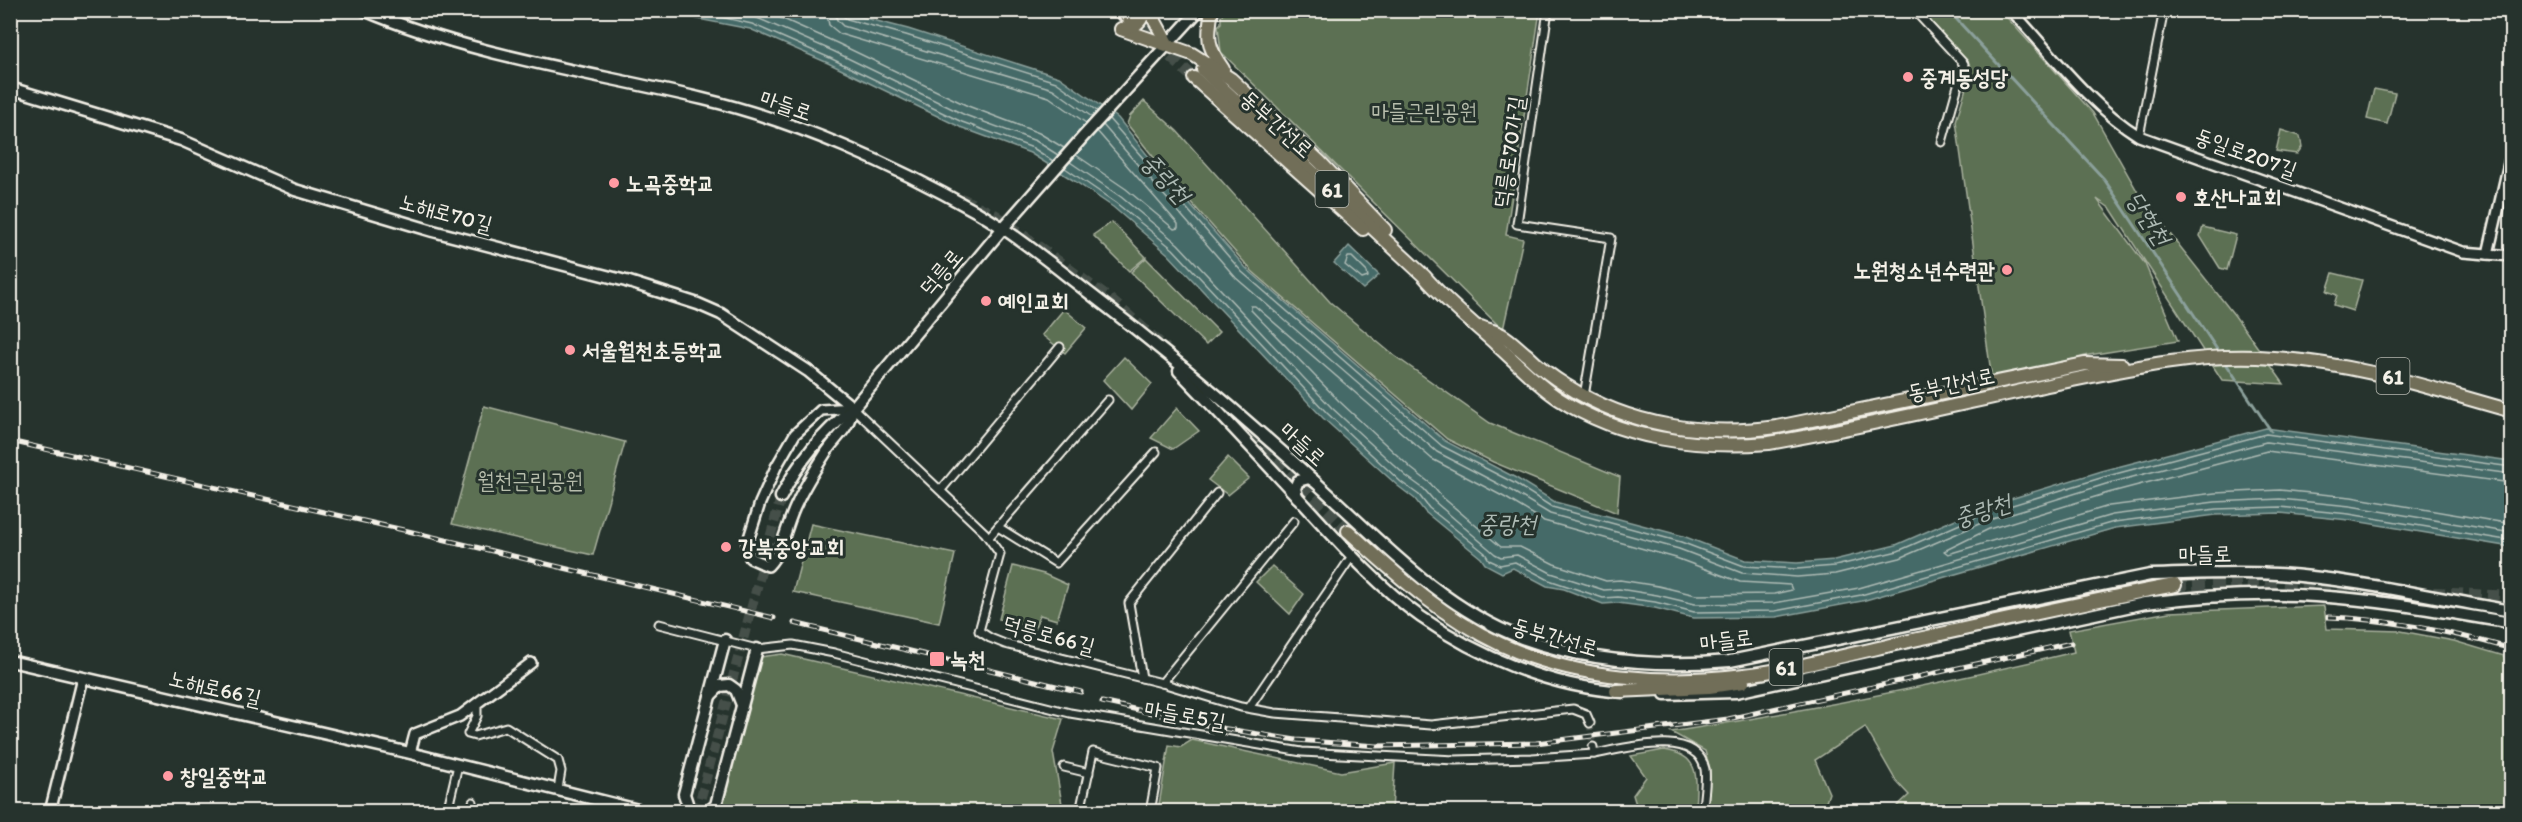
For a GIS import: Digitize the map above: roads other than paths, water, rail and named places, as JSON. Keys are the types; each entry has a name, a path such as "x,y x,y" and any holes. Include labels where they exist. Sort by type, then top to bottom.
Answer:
{"highway":[{"path":"1119,10 1131,20"},
{"path":"1144,10 1136,27 1121,29 1199,57 1231,80 1368,210 1417,269"},
{"path":"1149,10 1168,45"},
{"path":"1212,10 1208,30 1210,49 1231,80"},
{"name":"동부간선로","path":"1440,294 1417,269 1199,74 1320,193 1440,294 1546,389 1599,420 1629,430 1704,445 1736,446 1769,443 2139,366 2272,358 2334,365 2392,376 2511,411"},
{"path":"1474,325 1502,335 1542,369 1584,396 1623,413 1674,427 1709,432 1742,432 1777,427 2085,364 2139,366"},
{"name":"동부간선로","path":"1348,531 1438,610 1501,644 1533,657 1575,669 1663,680 1747,675 2084,602 2175,585"},
{"path":"1616,691 1738,684 1799,664"}],"main road":[{"name":"마들로","path":"364,10 448,41 705,100 760,116 809,133 946,195 1003,228 1150,340 1243,416 1415,572 1466,609 1520,637 1571,652 1619,660 1682,665 1752,658 2150,575 2212,572 2278,574 2511,611"},
{"name":"덕릉로","path":"781,497 792,474 807,453 827,430 853,408 1022,206 1199,10"},
{"name":"노해로70길","path":"10,88 181,141 295,190 433,231 626,281 699,304 722,314 808,371 853,408"},
{"name":"마들로","path":"1150,340 1352,556 1422,617 1477,650 1541,678 1574,686 1692,695 1736,692 2022,632 2145,603 2189,598 2314,596 2409,606 2511,623"},
{"path":"1297,497 1295,488 1300,479 1309,478 1317,483"},
{"path":"690,812 684,794 725,640"},
{"path":"708,812 716,805 757,649"},
{"name":"노해로66길","path":"10,661 410,753 646,812"},
{"path":"710,696 720,686 729,685 736,690 742,705"}],"street":[{"name":"덕릉로70가길","path":"1548,10 1517,224 1611,238 1584,396"},
{"path":"1914,10 1964,64 1942,142"},
{"name":"동일로207길","path":"2011,10 2099,105 2119,124 2139,136 2463,252 2511,256"},
{"path":"2139,136 2164,10"},
{"path":"2488,254 2511,150"},
{"path":"941,490 1060,347"},
{"path":"989,537 1108,400"},
{"path":"853,408 849,426 829,449 798,500 788,521 778,555 768,566 750,558 747,544 760,503 776,467 795,434 821,410 853,408"},
{"name":"덕릉로66길","path":"853,408 989,537 1000,554 979,631 1005,644 1162,682 1249,708 1338,719 1431,725 1472,722 1562,709 1579,710 1586,714 1590,723"},
{"path":"998,527 1056,563 1156,452"},
{"path":"1142,678 1129,603 1217,493"},
{"path":"1162,682 1294,521"},
{"path":"1249,708 1352,556"},
{"path":"659,624 757,649"},
{"name":"마들로5길","path":"757,649 793,645 1070,713 1302,752 1455,760 1670,743 1683,745 1693,751 1705,768 1703,812"},
{"path":"410,753 415,734 460,716 531,663"},
{"path":"50,812 83,678"},
{"path":"477,703 477,716 468,734 475,736 506,726 558,760 561,771 558,789"},
{"path":"1080,812 1093,753 1158,768 1150,812"},
{"path":"447,812 458,765"},
{"path":"1064,767 1089,773"},
{"path":"471,812 473,802"}],"water":[{"name":"중랑천","path":"657,11 838,11 908,29 1059,77 1118,118 1156,166 1246,268 1445,441 1516,478 1555,502 1683,536 1745,560 1797,563 1834,560 1896,545 1981,508 2102,471 2266,428 2511,461 2511,547 2349,520 2280,513 2216,515 2115,528 1862,601 1776,617 1693,618 1655,608 1618,603 1603,604 1564,589 1547,586 1513,568 1502,573 1485,564 1323,418 1168,254 1113,207 1030,153 960,127 828,63 750,29"},
{"path":"1349,246 1379,275 1363,289 1334,263"}],"waterway":[{"name":"당현천","path":"1948,10 2104,179 2220,354"},
{"name":"당현천","path":"2225,362 2271,431"}],"tunnel":[{"path":"1134,10 1161,34"},
{"path":"1131,20 1194,78"},
{"path":"961,199 996,216 1110,300 1166,349"},
{"path":"1212,396 1348,531"},
{"path":"697,812 781,497"},
{"path":"2175,585 2242,582 2353,587"},
{"path":"2433,593 2512,597"},
{"path":"1590,723 1593,747"}],"railway":[{"path":"10,441 408,531 774,618"},
{"path":"2328,617 2374,620 2421,627 2512,649"},
{"path":"794,623 1081,692"},
{"path":"1102,702 1215,727 1296,740 1377,746 1536,743 1728,719 2071,643"}],"place":[{"name":"중계동성당","path":"1908,77"},
{"name":"노곡중학교","path":"614,183"},
{"name":"호산나교회","path":"2181,197"},
{"name":"노원청소년수련관","path":"2007,270"},
{"name":"예인교회","path":"986,301"},
{"name":"서울월천초등학교","path":"570,350"},
{"name":"강북중앙교회","path":"726,547"},
{"name":"녹천","path":"937,659"},
{"name":"창일중학교","path":"168,776"}],"park label":[{"name":"마들근린공원","path":"1424,111"},
{"name":"월천근린공원","path":"530,480"}]}
